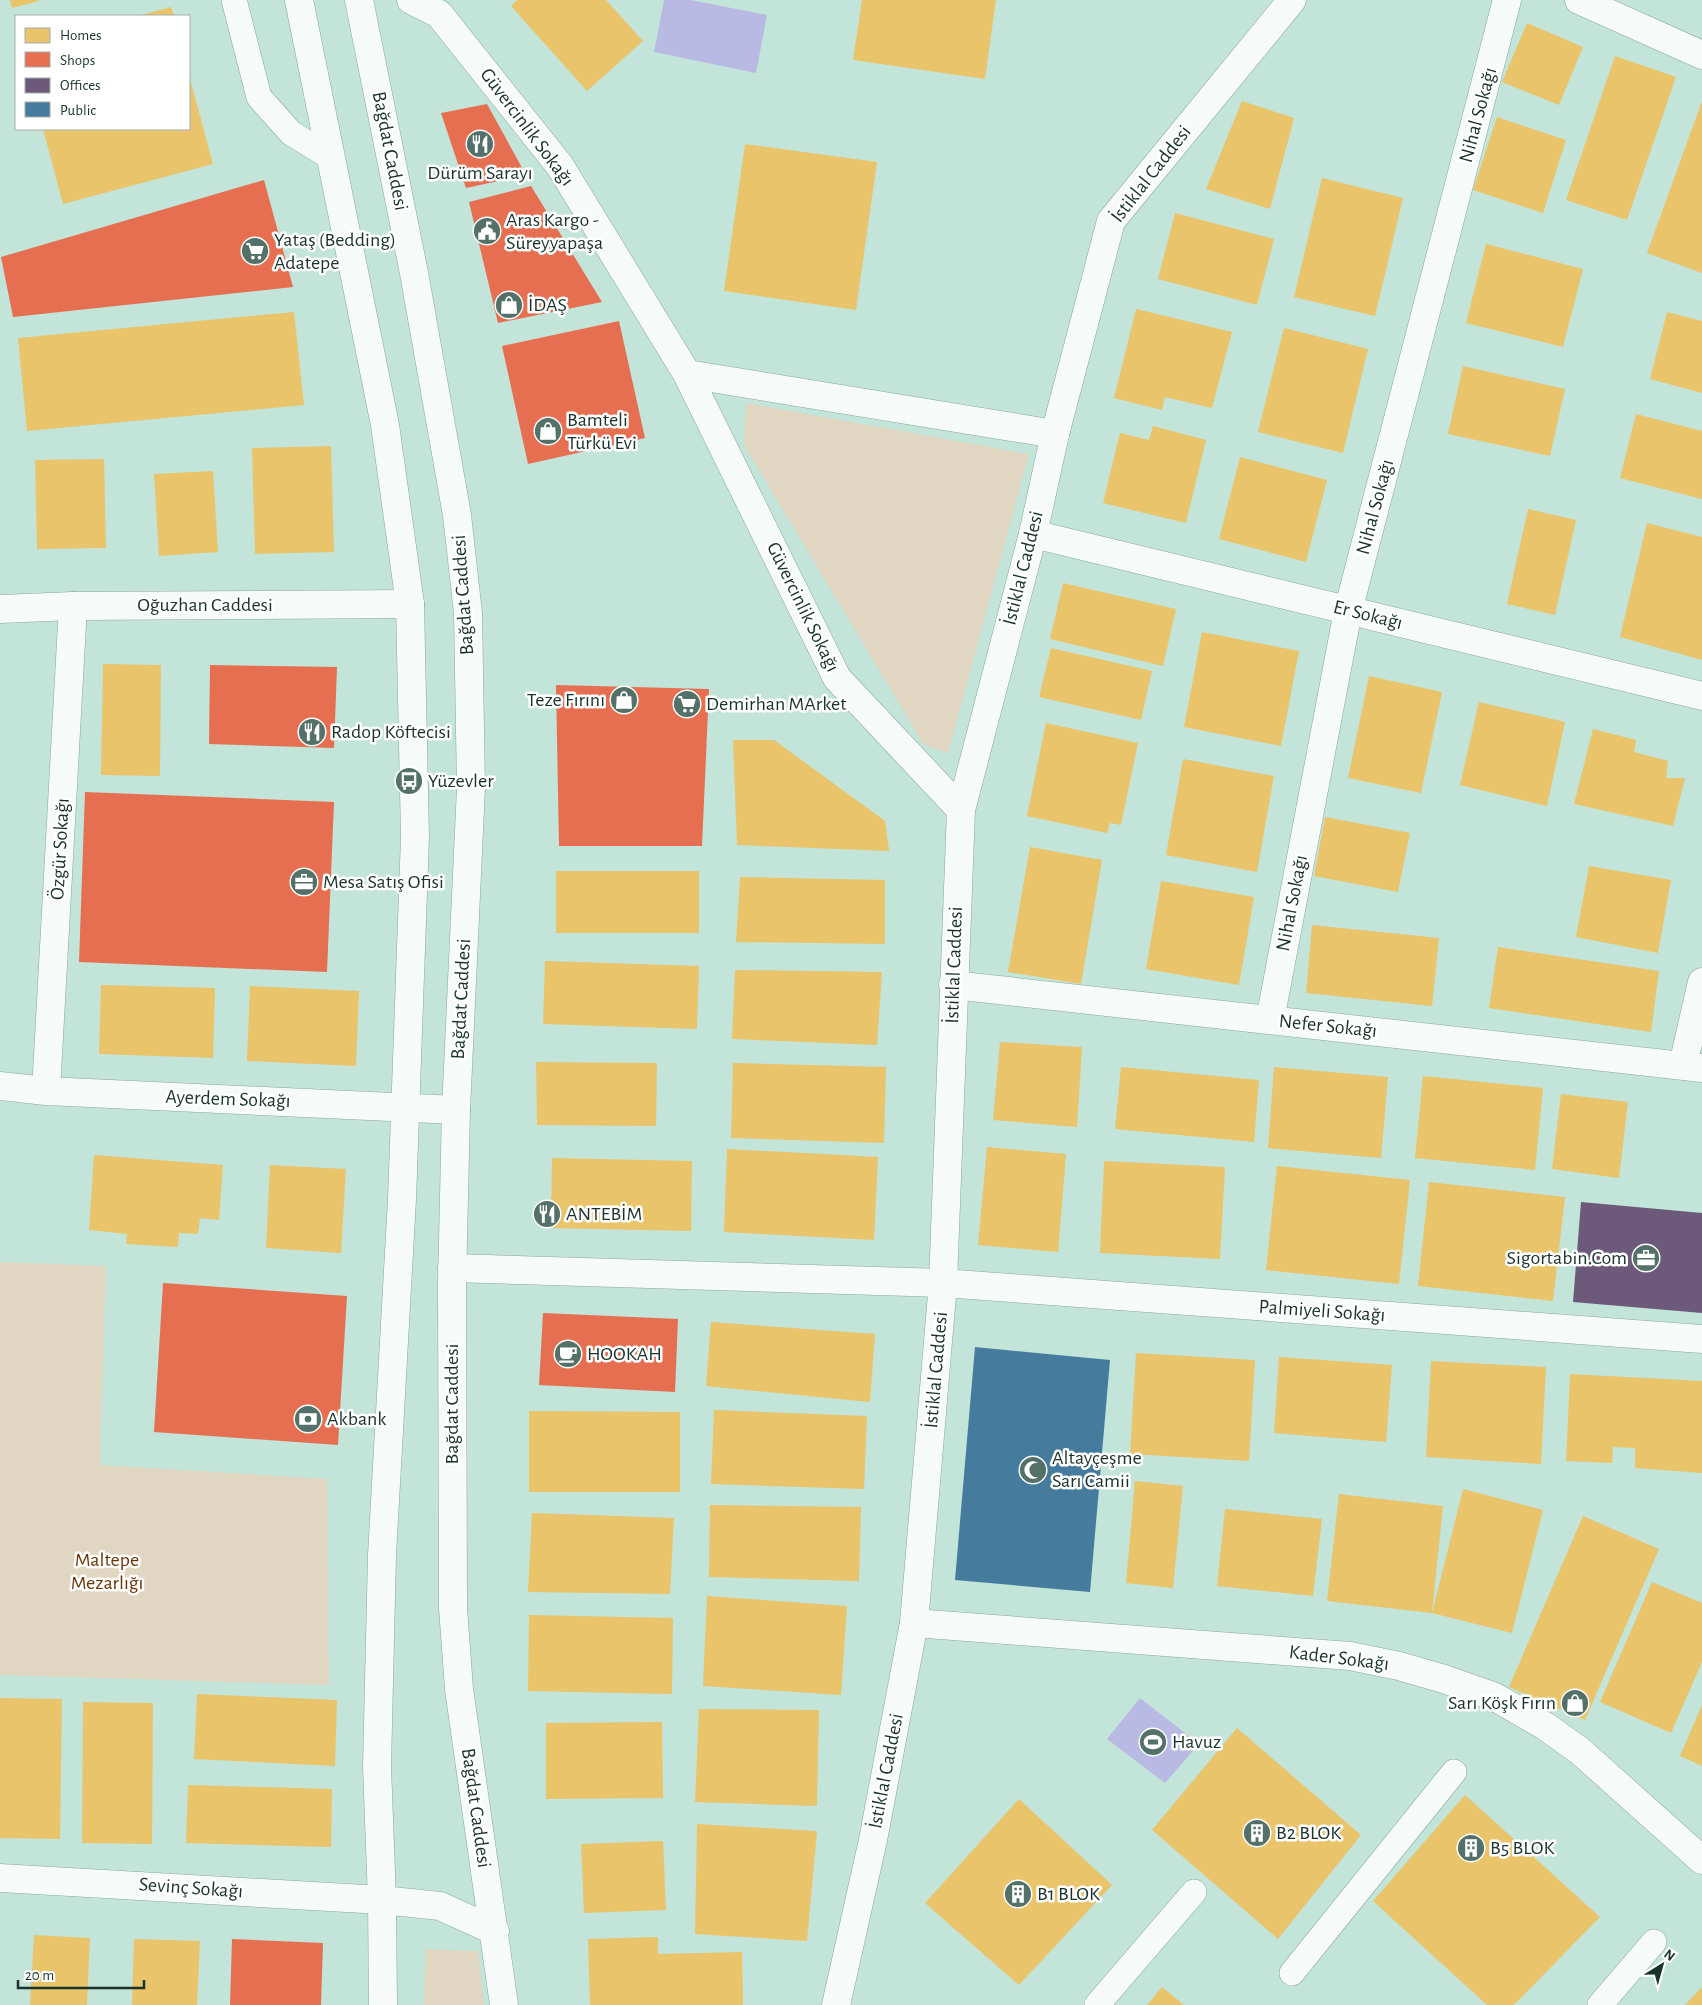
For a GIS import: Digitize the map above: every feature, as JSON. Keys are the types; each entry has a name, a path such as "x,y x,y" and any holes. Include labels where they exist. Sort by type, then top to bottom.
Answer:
{"street":[{"path":"299,0 385,425 410,604 415,837 405,1107 382,1555 377,1766 382,1900 383,2005"},
{"name":"Bağdat Caddesi","path":"359,0 414,273 457,514 468,613 471,788 456,1110 452,1268 452,1608 459,1689 495,1931 504,2005"},
{"name":"Güvercinlik Sokağı","path":"411,0 439,14 560,166 688,374 837,678 961,810"},
{"name":"İstiklal Caddesi","path":"836,2005 873,1840 914,1624 943,1283 961,810 1033,534 1055,434 1111,220 1292,0"},
{"name":"Nihal Sokağı","path":"1270,1020 1348,611 1508,0"},
{"path":"1579,0 1702,55"},
{"path":"688,374 1055,434"},
{"name":"Er Sokağı","path":"1033,534 1702,696"},
{"name":"Oğuzhan Caddesi","path":"0,609 73,606 410,604"},
{"name":"Özgür Sokağı","path":"46,1091 73,606"},
{"path":"1692,1067 1702,982"},
{"name":"Nefer Sokağı","path":"953,985 1692,1067"},
{"name":"Ayerdem Sokağı","path":"0,1086 46,1091 456,1110"},
{"name":"Palmiyeli Sokağı","path":"452,1268 943,1283 1702,1339"},
{"name":"Kader Sokağı","path":"914,1624 1350,1656 1399,1666 1444,1679 1495,1697 1545,1726 1580,1751 1702,1860"},
{"name":"Sevinç Sokağı","path":"0,1878 382,1900 440,1906 495,1931"}],"lane":[{"path":"234,0 259,98 291,134 332,158"},
{"path":"1292,1973 1454,1772"},
{"path":"1097,2005 1194,1892"},
{"path":"1600,2005 1654,1942"}],"green space":[{"path":"746,403 1029,454 948,753 924,745 744,445"},
{"name":"Maltepe Mezarlığı","path":"0,1262 106,1266 100,1465 327,1479 329,1685 0,1675"},
{"path":"426,1949 478,1951 484,2005 424,2005"}],"water":[{"path":"664,0 691,0 767,15 756,73 654,52"},
{"name":"Havuz","path":"1140,1698 1199,1744 1165,1783 1107,1739"}],"building: Homes":[{"path":"10,0 39,0 39,1 12,8"},
{"path":"517,0 606,0 643,41 587,91 511,6"},
{"path":"862,0 996,0 985,79 853,60"},
{"path":"171,7 174,15 142,15"},
{"path":"1527,23 1583,47 1559,105 1502,82"},
{"path":"1615,56 1676,77 1627,220 1566,200"},
{"path":"190,79 213,164 63,204 43,130 190,130"},
{"path":"1242,101 1294,118 1270,209 1206,189"},
{"path":"1702,101 1702,273 1647,253"},
{"path":"1497,117 1566,140 1543,213 1473,190"},
{"path":"745,144 877,162 856,310 724,291"},
{"path":"1322,178 1403,198 1375,316 1294,297"},
{"path":"1175,213 1274,239 1257,305 1158,279"},
{"path":"1486,244 1583,269 1563,347 1466,323"},
{"path":"1136,309 1232,332 1212,408 1165,397 1162,410 1114,398"},
{"path":"294,312 304,405 27,431 18,338"},
{"path":"1667,312 1702,321 1702,393 1650,379"},
{"path":"1284,328 1368,349 1343,453 1258,432"},
{"path":"1463,366 1565,389 1550,456 1448,434"},
{"path":"1636,414 1702,431 1702,499 1620,478"},
{"path":"1153,426 1206,440 1186,523 1103,503 1120,433 1149,440"},
{"path":"331,446 334,552 255,554 252,448"},
{"path":"1240,457 1327,480 1306,562 1219,539"},
{"path":"104,459 106,548 37,549 35,460"},
{"path":"213,471 218,552 159,556 154,474"},
{"path":"1528,509 1576,520 1555,615 1507,604"},
{"path":"1647,523 1702,537 1702,660 1620,637"},
{"path":"1063,583 1176,609 1163,666 1050,639"},
{"path":"1202,632 1299,651 1281,746 1184,727"},
{"path":"1051,648 1152,671 1141,720 1039,697"},
{"path":"103,664 161,665 160,776 101,775"},
{"path":"1369,676 1442,692 1421,793 1348,778"},
{"path":"1479,702 1565,722 1547,806 1460,785"},
{"path":"1046,723 1138,743 1121,825 1110,823 1107,833 1027,816"},
{"path":"1593,729 1636,740 1634,752 1668,761 1666,778 1685,778 1673,826 1574,804"},
{"path":"733,740 774,740 885,821 889,851 737,845"},
{"path":"1183,759 1274,776 1257,872 1166,855"},
{"path":"1325,817 1410,833 1398,892 1314,876"},
{"path":"1030,847 1102,860 1081,984 1008,972"},
{"path":"1589,866 1671,880 1658,953 1576,937"},
{"path":"556,871 699,871 699,933 556,933"},
{"path":"740,877 885,880 885,944 736,942"},
{"path":"1161,881 1254,897 1239,985 1146,969"},
{"path":"1312,925 1439,938 1432,1006 1306,993"},
{"path":"1498,947 1659,971 1651,1032 1489,1008"},
{"path":"545,961 699,966 697,1029 543,1024"},
{"path":"735,970 882,972 877,1045 732,1039"},
{"path":"101,985 215,988 213,1058 99,1054"},
{"path":"250,986 359,991 356,1066 247,1061"},
{"path":"1000,1042 1082,1047 1077,1127 993,1120"},
{"path":"536,1062 657,1063 656,1126 537,1125"},
{"path":"733,1063 886,1067 884,1143 731,1138"},
{"path":"1121,1067 1259,1080 1254,1142 1115,1129"},
{"path":"1274,1067 1388,1077 1381,1158 1268,1148"},
{"path":"1423,1076 1543,1088 1535,1170 1415,1158"},
{"path":"1561,1094 1628,1102 1619,1178 1552,1169"},
{"path":"987,1147 1066,1154 1058,1252 978,1245"},
{"path":"727,1149 878,1157 874,1240 724,1232"},
{"path":"94,1155 223,1165 219,1220 200,1218 198,1234 179,1233 178,1247 126,1244 127,1234 89,1230"},
{"path":"552,1158 692,1161 691,1231 551,1228"},
{"path":"1104,1161 1225,1167 1220,1259 1100,1253"},
{"path":"270,1165 346,1169 341,1253 266,1248"},
{"path":"1277,1166 1410,1180 1399,1284 1266,1270"},
{"path":"1429,1182 1565,1197 1553,1301 1418,1286"},
{"path":"711,1322 875,1334 870,1402 706,1386"},
{"path":"1136,1353 1255,1360 1249,1461 1130,1454"},
{"path":"1279,1357 1392,1365 1386,1442 1274,1433"},
{"path":"1431,1361 1546,1367 1541,1464 1426,1457"},
{"path":"1570,1374 1702,1381 1702,1473 1635,1468 1635,1448 1613,1447 1612,1463 1566,1461"},
{"path":"714,1410 867,1416 864,1489 711,1484"},
{"path":"529,1411 680,1412 680,1492 529,1492"},
{"path":"1135,1481 1183,1486 1173,1588 1126,1583"},
{"path":"1463,1489 1543,1510 1512,1633 1432,1613"},
{"path":"1339,1494 1443,1506 1432,1613 1327,1601"},
{"path":"710,1505 861,1507 859,1581 709,1577"},
{"path":"1225,1509 1322,1519 1313,1596 1217,1586"},
{"path":"532,1513 674,1518 670,1594 528,1592"},
{"path":"1583,1516 1659,1549 1585,1720 1509,1687"},
{"path":"1652,1582 1702,1603 1702,1662 1671,1733 1600,1702"},
{"path":"707,1596 847,1606 841,1695 703,1686"},
{"path":"529,1615 673,1618 672,1694 528,1691"},
{"path":"197,1694 337,1700 335,1766 194,1759"},
{"path":"0,1698 62,1699 60,1839 0,1838"},
{"path":"83,1702 153,1703 152,1844 82,1843"},
{"path":"1702,1705 1702,1766 1680,1756"},
{"path":"699,1709 819,1710 817,1806 695,1802"},
{"path":"662,1722 663,1798 546,1799 546,1723"},
{"name":"B2 BLOK","path":"1237,1728 1361,1835 1278,1939 1152,1830"},
{"path":"188,1785 332,1789 331,1847 186,1843"},
{"name":"B5 BLOK","path":"1465,1795 1600,1917 1514,2005 1487,2005 1373,1901"},
{"name":"B1 BLOK","path":"1019,1799 1112,1885 1019,1985 925,1903"},
{"path":"697,1824 817,1831 807,1941 695,1934"},
{"path":"663,1841 666,1910 584,1913 581,1844"},
{"path":"34,1935 90,1938 87,2005 30,2005"},
{"path":"658,1937 658,1954 742,1952 743,2005 590,2005 588,1939"},
{"path":"134,1939 200,1941 197,2005 132,2005"},
{"path":"1162,1987 1184,2005 1147,2005"},
{"path":"1702,1987 1702,2005 1685,2005"}],"building: Shops":[{"name":"Dürüm Sarayı","path":"487,104 526,175 466,188 441,113"},
{"path":"264,180 293,287 13,317 1,257"},
{"path":"531,186 602,302 498,323 469,202"},
{"path":"619,321 645,438 528,464 502,346"},
{"path":"210,665 337,667 334,748 209,744"},
{"path":"556,685 709,689 702,846 559,846"},
{"path":"85,792 334,802 327,972 79,962"},
{"path":"163,1283 347,1296 338,1445 154,1432"},
{"path":"543,1313 678,1319 675,1392 539,1385"},
{"path":"232,1939 323,1943 321,2005 230,2005"}],"building: Offices":[{"path":"1581,1202 1702,1213 1702,1313 1573,1302"}],"building: Public":[{"name":"Altayçeşme Sarı Camii","path":"975,1347 1110,1360 1090,1592 955,1580"}],"place":[{"name":"Dürüm Sarayı","path":"480,144"},
{"name":"Aras Kargo - Süreyyapaşa","path":"487,231"},
{"name":"Yataş (Bedding) Adatepe","path":"255,251"},
{"name":"İDAŞ","path":"509,305"},
{"name":"Bamteli Türkü Evi","path":"548,431"},
{"name":"Teze Fırını","path":"624,700"},
{"name":"Demirhan MArket","path":"687,704"},
{"name":"Radop Köftecisi","path":"312,732"},
{"name":"Yüzevler","path":"409,781"},
{"name":"Mesa Satış Ofisi","path":"304,882"},
{"name":"ANTEBİM","path":"547,1214"},
{"name":"Sigortabin.Com","path":"1646,1258"},
{"name":"HOOKAH","path":"568,1354"},
{"name":"Akbank","path":"308,1419"},
{"name":"Altayçeşme Sarı Camii","path":"1033,1470"},
{"name":"Sarı Köşk Fırın","path":"1575,1703"},
{"name":"Havuz","path":"1153,1742"},
{"name":"B2 BLOK","path":"1257,1833"},
{"name":"B5 BLOK","path":"1471,1848"},
{"name":"B1 BLOK","path":"1018,1894"}]}
